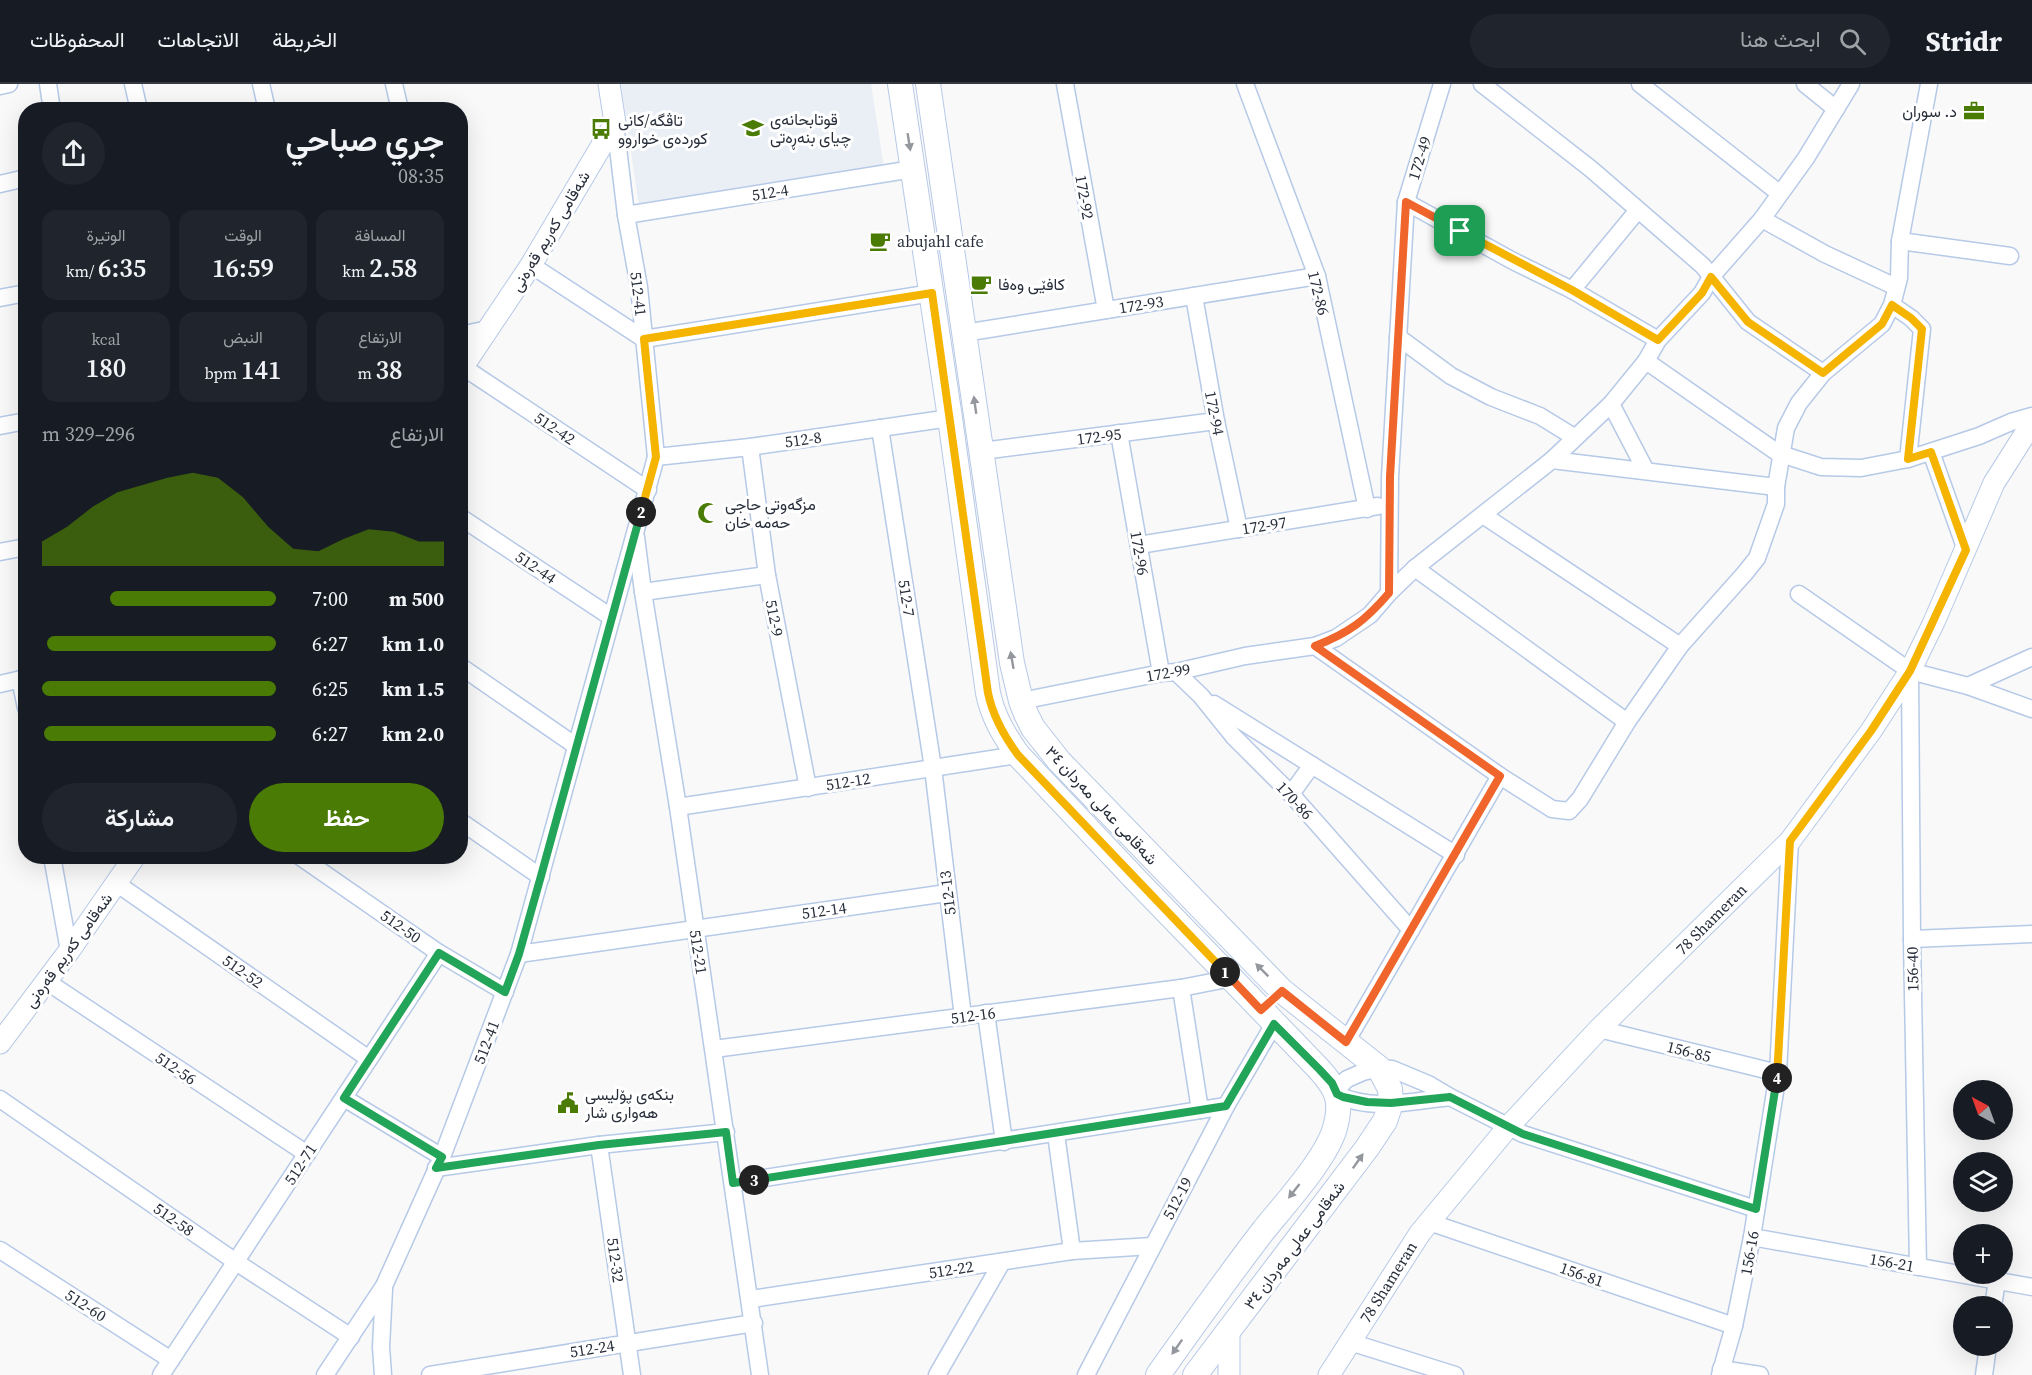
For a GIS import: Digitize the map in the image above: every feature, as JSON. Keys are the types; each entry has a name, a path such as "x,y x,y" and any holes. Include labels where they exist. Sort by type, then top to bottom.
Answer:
{"main road":[{"name":"شەقامی عەلی مەردان ٣٤","path":"900,84 988,693 996,721 1018,755 1319,1069 1337,1092 1336,1121 1324,1151 1158,1375"},
{"name":"شەقامی عەلی مەردان ٣٤","path":"928,84 1012,663 1021,701 1033,728 1059,761 1282,991 1379,1068 1390,1089 1391,1103 1385,1121 1348,1174 1195,1375"},
{"path":"1268,1017 1282,991"}],"street":[{"path":"0,86 9,84"},
{"path":"48,84 51,102"},
{"path":"133,84 137,102"},
{"path":"261,84 265,102"},
{"path":"394,84 398,102"},
{"path":"609,84 615,123"},
{"name":"172-92","path":"1065,84 1106,310"},
{"name":"172-86","path":"1245,84 1317,276 1367,509"},
{"name":"172-49","path":"1389,593 1389,504 1406,202 1442,84"},
{"path":"1482,84 1591,169 1703,266 1748,322 1823,373"},
{"path":"1640,84 1779,193"},
{"path":"1804,84 1836,109"},
{"name":"172-99","path":"1021,701 1245,656 1315,646 1350,629 1370,615 1415,568 1552,460 1611,404 1646,361 1658,340 1702,293 1711,277 1762,219 1806,158 1851,84"},
{"path":"1315,646 1500,776 1552,809 1569,811 1580,799 1627,722 1680,646 1756,558 1776,504 1776,487 1786,428 1799,403 1823,373 1882,324 1892,305 1899,278 1900,241 1929,84"},
{"name":"512-41","path":"325,1375 384,1286 439,1162 519,954 656,457 639,286 626,215 615,123"},
{"name":"شەقامی کەریم قەرەنی","path":"468,360 531,265 615,123"},
{"name":"512-4","path":"626,215 913,169"},
{"path":"0,184 18,180"},
{"path":"1406,202 1513,261 1572,290 1658,340"},
{"path":"1572,290 1638,210"},
{"path":"1762,219 1825,254 1896,287"},
{"path":"1900,241 2010,256"},
{"path":"531,265 644,339 932,293"},
{"name":"172-93","path":"964,333 1317,276"},
{"path":"0,298 18,295"},
{"name":"172-94","path":"1194,296 1216,421 1239,529"},
{"path":"1892,305 1922,329 1908,459"},
{"path":"468,333 488,329"},
{"path":"1398,337 1452,376 1491,397 1540,416 1574,437"},
{"path":"1646,361 1778,453 1821,467 1861,468 1908,459 2032,416"},
{"name":"512-42","path":"468,373 648,490"},
{"path":"1611,404 1646,471"},
{"name":"512-8","path":"656,457 750,447 950,418"},
{"name":"172-95","path":"981,450 1216,421"},
{"path":"0,426 18,423"},
{"name":"78 Shameran","path":"1329,1375 1420,1233 1508,1126 1599,1029 1790,841 1871,731 1910,671 1994,483 2032,423"},
{"name":"512-7","path":"880,428 933,768"},
{"name":"172-96","path":"1119,433 1139,545 1169,672"},
{"name":"512-9","path":"750,447 766,575 808,788"},
{"path":"1931,452 1966,550"},
{"path":"1552,460 1776,487"},
{"name":"172-97","path":"1139,545 1389,504"},
{"path":"1483,515 1680,646"},
{"name":"512-44","path":"468,522 611,617"},
{"name":"512-21","path":"636,530 643,592 698,928 760,1375"},
{"path":"0,552 18,549"},
{"path":"1415,568 1627,722"},
{"path":"643,592 766,575"},
{"path":"1799,594 1910,671 1968,686 2032,709"},
{"path":"1968,686 2032,657"},
{"name":"156-40","path":"1910,671 1918,1267"},
{"path":"468,672 576,746"},
{"name":"170-86","path":"1169,672 1200,696 1234,737 1291,794 1411,930"},
{"path":"0,684 18,680"},
{"path":"1200,696 1456,855"},
{"name":"512-12","path":"678,807 1018,755"},
{"path":"1291,794 1312,765"},
{"name":"512-13","path":"933,768 963,1017"},
{"path":"1346,1042 1500,776"},
{"path":"468,826 541,876"},
{"name":"156-16","path":"1721,1372 1734,1326 1752,1237 1778,1072 1790,841"},
{"path":"53,864 69,951"},
{"name":"شەقامی کەریم قەرەنی","path":"0,1043 69,951 129,864"},
{"name":"512-50","path":"311,864 439,953 505,992"},
{"name":"512-52","path":"116,883 369,1059"},
{"name":"512-14","path":"519,954 947,893"},
{"path":"1912,939 2032,934"},
{"name":"512-71","path":"161,1375 439,953"},
{"name":"512-16","path":"714,1048 1181,988 1232,978"},
{"name":"512-56","path":"46,981 307,1154"},
{"path":"1181,988 1200,1110"},
{"path":"986,1013 1004,1142"},
{"name":"512-19","path":"1086,1375 1226,1106 1268,1017"},
{"name":"156-85","path":"1599,1029 1778,1072"},
{"path":"1450,1097 1391,1103 1352,1100 1337,1092 1347,1079 1379,1068 1392,1069 1428,1084 1523,1134 1756,1209"},
{"path":"344,1098 439,1162 726,1132"},
{"name":"512-58","path":"0,1099 236,1262 351,1337"},
{"path":"733,1183 1226,1106"},
{"path":"1056,1134 1072,1251"},
{"name":"512-32","path":"599,1145 632,1375"},
{"name":"156-81","path":"1429,1222 1734,1326"},
{"name":"156-21","path":"1752,1237 1953,1273"},
{"name":"512-22","path":"751,1299 1072,1251 1152,1246"},
{"name":"512-60","path":"0,1250 171,1360"},
{"path":"937,1375 1002,1262"},
{"name":"156-21","path":"2013,1284 2032,1287"},
{"path":"383,1375 381,1347 384,1286"},
{"name":"512-24","path":"430,1375 754,1323"},
{"path":"1228,1331 1229,1375"},
{"path":"1350,1342 1455,1375"},
{"path":"1984,1375 1987,1356"},
{"path":"1721,1372 1760,1375"}],"shaded area":[{"name":"قوتابحانەی چیای بنەڕەتی","path":"621,84 871,84 885,173 639,206"}],"place":[{"name":"د. سوران","path":"1974,111"},
{"name":"قوتابحانەی چیای بنەڕەتی","path":"753,128"},
{"name":"تاڤگە/کانی کوردەی خواروو","path":"601,129"},
{"name":"abujahl cafe","path":"880,241"},
{"name":"کافێی وەفا","path":"981,284"},
{"name":"مزگەوتی حاجی حەمە خان","path":"708,513"},
{"name":"بنکەی پۆلیسی هەواری شار","path":"568,1103"}],"route":[{"path":"1406,202 1460,231 1513,261 1572,290 1658,340 1702,293 1711,277 1748,322 1823,373 1882,324 1892,305 1922,329 1908,459 1931,452 1966,550 1910,671 1871,731 1790,841 1778,1072 1756,1209 1523,1134 1450,1097 1391,1103 1367,1102 1343,1097 1337,1094 1332,1083 1274,1024 1226,1106 733,1183 726,1132 599,1145 436,1168 442,1157 344,1098 439,953 505,992 519,954 656,457 644,339 932,293 988,693 996,721 1018,755 1261,1010 1282,991 1346,1042 1500,776 1315,646 1336,638 1370,615 1389,593 1390,477 1406,202"}]}
